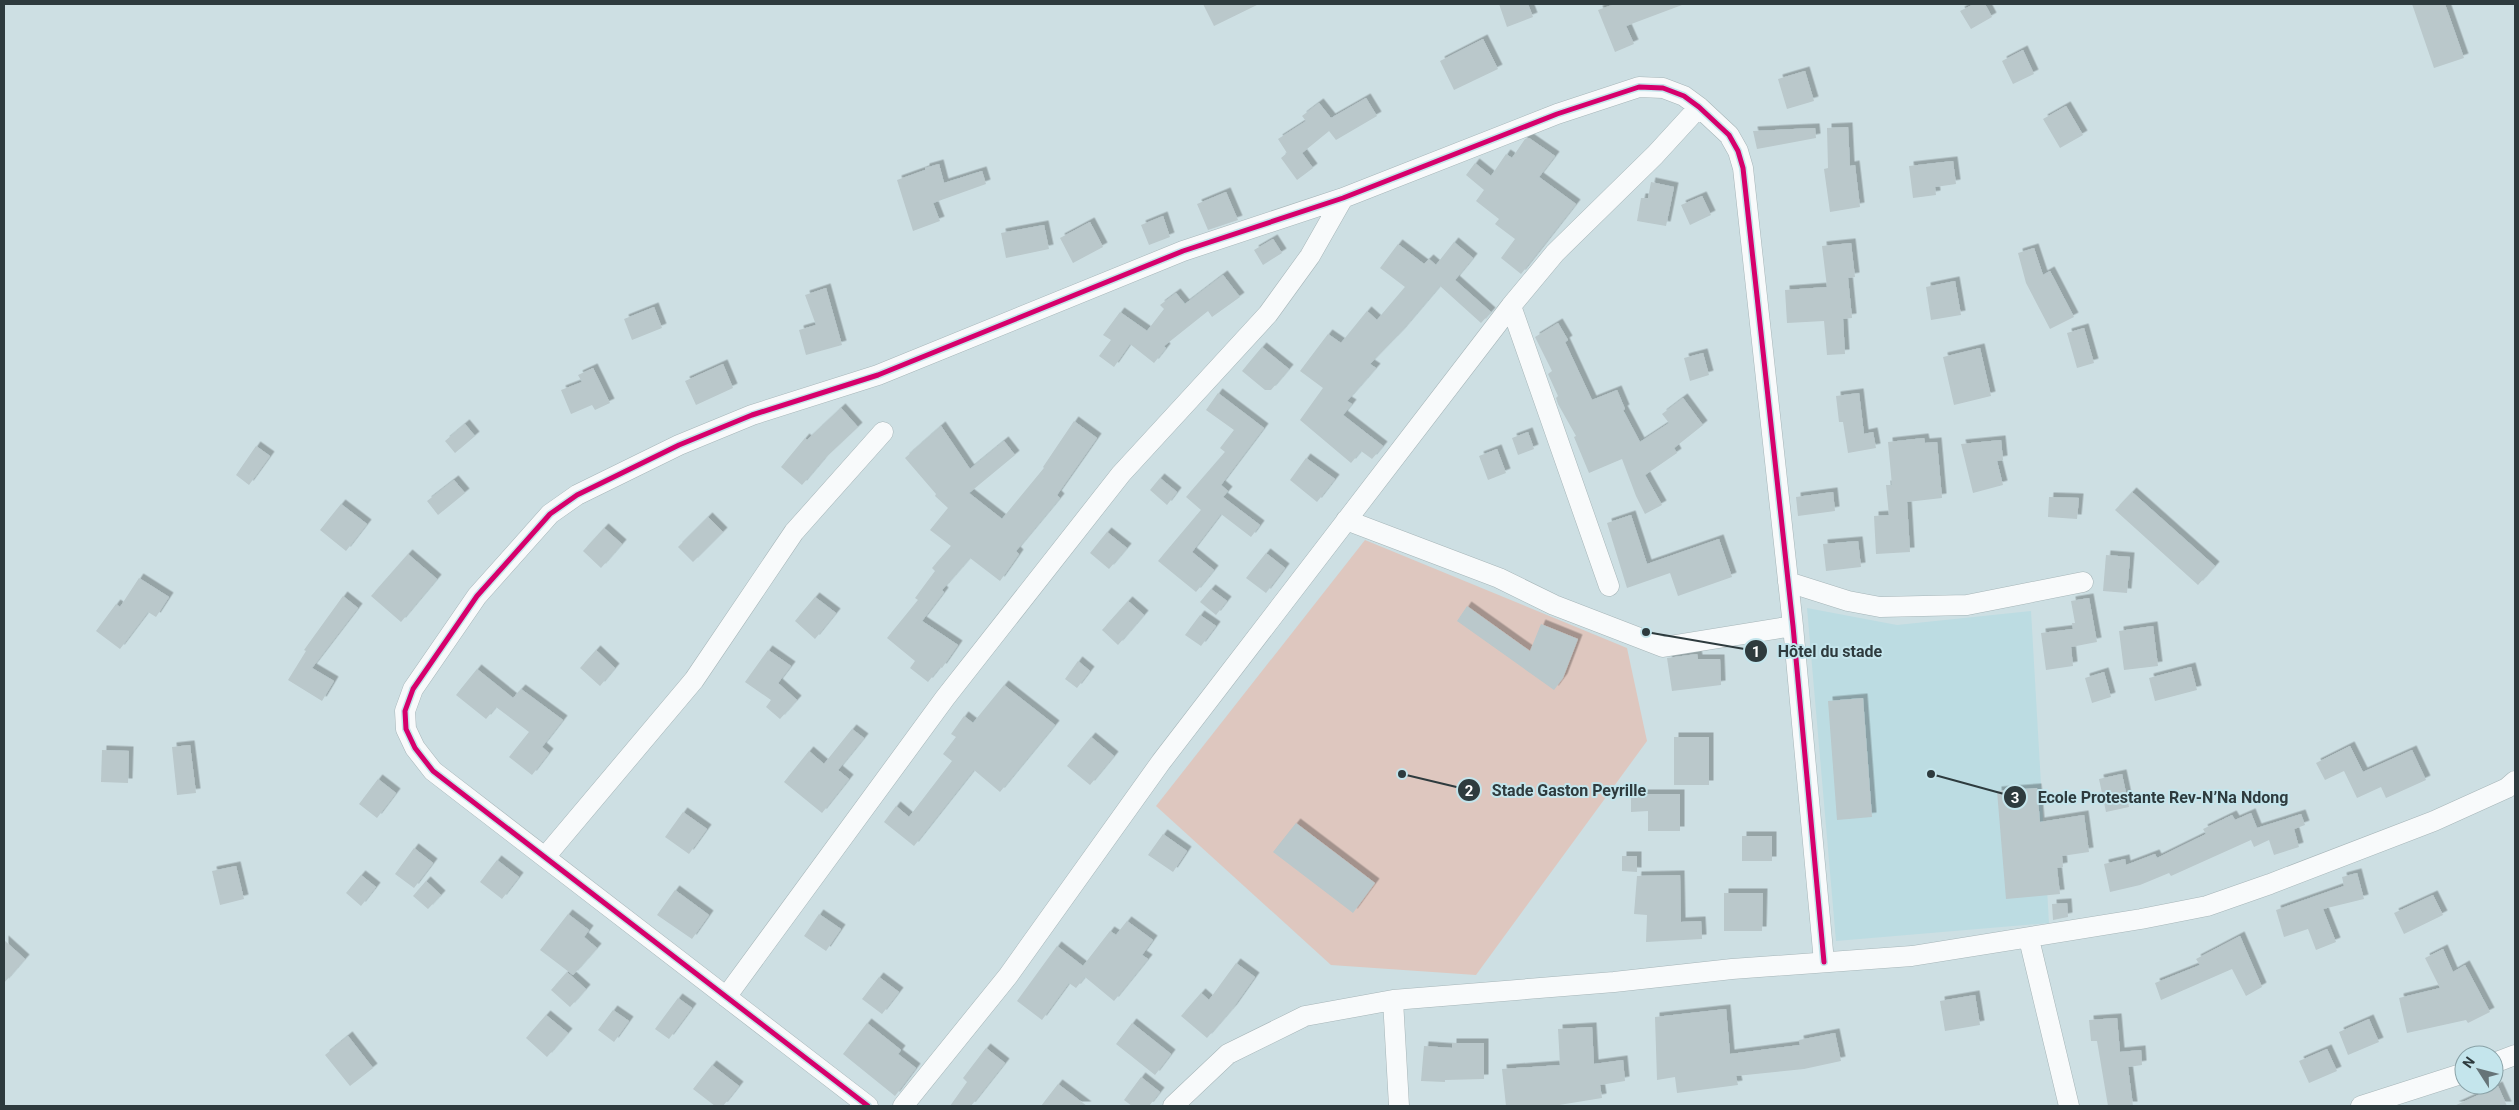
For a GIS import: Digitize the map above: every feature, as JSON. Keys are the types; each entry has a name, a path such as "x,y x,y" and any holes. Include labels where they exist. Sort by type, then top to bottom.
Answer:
{"street":[{"path":"868,1106 433,771 415,748 406,729 405,711 413,689 477,596 550,514 577,495 670,449 752,415 878,375 1183,251 1343,198 1557,114 1639,87 1663,88 1684,96 1700,107 1729,135 1738,151 1743,168 1793,626 1824,962"},
{"path":"903,1106 1008,976 1160,762 1511,306 1554,253 1655,155 1700,107"},
{"path":"726,997 945,698 1103,496 1196,391 1268,314 1310,256 1343,198"},
{"path":"1511,306 1609,586"},
{"path":"545,857 694,680 794,532 882,432"},
{"path":"1346,520 1499,578 1554,605 1663,646 1793,626"},
{"path":"1788,582 1848,601 1880,607 1967,605 2083,582"},
{"path":"1174,1106 1228,1054 1261,1036 1305,1016 1393,1000 1614,982 1732,969 1912,956 2029,939 2207,906 2434,822 2512,789"},
{"path":"2029,939 2069,1106"},
{"path":"1393,1000 1399,1106"},
{"path":"2361,1106 2454,1076"}],"shaded area":[{"path":"1365,540 1627,648 1647,741 1476,975 1331,965 1156,806"},
{"path":"1807,608 1897,625 2031,611 2049,923 1836,941"}],"building":[{"path":"1203,4 1259,4 1214,26"},
{"path":"1499,4 1528,4 1533,17 1507,27"},
{"path":"1615,4 1682,5 1626,26 1634,44 1615,52 1598,10"},
{"path":"1974,4 1985,4 1992,17 1971,29 1960,11"},
{"path":"2412,4 2445,4 2464,58 2434,68"},
{"path":"1483,39 1498,69 1454,90 1440,61"},
{"path":"2023,50 2034,74 2013,84 2002,61"},
{"path":"1805,71 1814,101 1787,109 1778,79"},
{"path":"1366,98 1377,116 1336,140 1329,131 1302,153 1313,168 1297,180 1281,158 1287,153 1278,139 1306,121 1302,116 1319,103 1331,118"},
{"path":"2066,106 2083,135 2060,148 2043,119"},
{"path":"1848,127 1850,166 1855,165 1860,207 1830,212 1824,169 1828,168 1827,128"},
{"path":"1815,128 1816,138 1757,149 1753,131"},
{"path":"1529,138 1555,156 1539,177 1576,204 1521,274 1501,258 1515,239 1495,224 1499,219 1476,201 1484,190 1466,175 1475,163 1491,176 1506,154 1512,158 1525,139"},
{"path":"1953,161 1956,184 1935,187 1936,195 1913,198 1909,166"},
{"path":"939,164 944,183 982,171 986,184 933,203 940,221 913,231 897,180"},
{"path":"1651,182 1674,187 1666,226 1637,221 1641,198 1648,198"},
{"path":"1226,192 1238,220 1208,230 1197,204"},
{"path":"1702,196 1711,215 1690,225 1681,205"},
{"path":"1163,216 1170,237 1149,245 1141,225"},
{"path":"1090,222 1103,247 1073,263 1060,238"},
{"path":"1044,225 1049,249 1006,258 1001,233"},
{"path":"1273,239 1282,253 1263,265 1254,250"},
{"path":"1454,242 1473,258 1455,280 1491,312 1481,323 1440,286 1400,333 1370,364 1376,368 1347,401 1352,404 1343,415 1383,446 1372,459 1361,451 1351,463 1300,420 1323,388 1300,371 1328,334 1341,343 1367,311 1377,320 1405,287 1380,268 1398,244 1424,264 1429,259 1436,265"},
{"path":"1851,243 1855,277 1848,278 1852,318 1843,319 1845,354 1827,355 1824,321 1787,323 1785,290 1827,287 1822,246"},
{"path":"2034,248 2043,275 2050,271 2074,317 2050,329 2026,283 2018,253"},
{"path":"1223,275 1240,297 1212,317 1208,311 1164,346 1166,348 1154,363 1130,344 1114,367 1099,356 1111,340 1103,335 1120,312 1147,331 1164,309 1160,305 1176,293 1185,304"},
{"path":"1955,281 1961,315 1931,320 1926,287"},
{"path":"826,288 842,345 806,355 799,330 816,325 805,295"},
{"path":"654,307 662,328 632,340 624,319"},
{"path":"1558,323 1568,340 1565,342 1592,400 1617,390 1625,409 1623,410 1640,442 1669,423 1662,414 1683,398 1703,425 1674,448 1677,453 1645,475 1662,505 1645,514 1622,459 1589,473 1574,437 1576,436 1558,404 1556,398 1558,396 1548,374 1552,371 1535,337"},
{"path":"2084,328 2094,363 2077,368 2067,333"},
{"path":"1262,347 1289,369 1271,390 1265,390 1242,371"},
{"path":"1980,348 1991,396 1954,405 1943,357"},
{"path":"1703,353 1709,375 1690,381 1684,358"},
{"path":"723,364 733,388 696,405 685,381"},
{"path":"593,368 610,403 595,410 592,405 571,414 561,390 582,382 578,375"},
{"path":"1218,393 1264,428 1221,485 1228,491 1223,497 1260,525 1251,537 1221,514 1192,552 1214,570 1196,592 1158,561 1201,510 1186,497 1225,452 1220,448 1234,430 1206,410"},
{"path":"1859,393 1864,434 1873,432 1876,448 1848,453 1843,422 1839,422 1836,396"},
{"path":"841,408 858,427 824,459 802,485 781,467 805,438 807,440"},
{"path":"1074,421 1097,438 1057,495 1060,498 1016,551 1019,554 1000,581 970,558 942,590 944,592 922,621 958,645 942,668 940,667 928,682 910,668 915,661 887,638 918,600 915,598 935,571 932,568 951,546 930,530 948,508 935,496 936,494 905,458 941,426 970,469 1004,441 1015,455 969,493 1002,519 1044,468"},
{"path":"465,424 475,436 455,453 445,441"},
{"path":"1528,432 1534,449 1518,455 1512,438"},
{"path":"1924,438 1925,443 1937,442 1942,498 1907,502 1910,552 1876,554 1874,516 1889,515 1886,485 1892,485 1888,442"},
{"path":"2001,440 2003,460 1997,461 2003,485 1973,493 1961,444"},
{"path":"256,446 270,456 249,485 236,475"},
{"path":"1497,449 1506,473 1488,480 1479,456"},
{"path":"1306,458 1335,479 1317,502 1290,480"},
{"path":"1160,478 1177,492 1167,505 1150,490"},
{"path":"454,480 465,493 438,515 427,501"},
{"path":"1833,492 1835,511 1798,516 1796,497"},
{"path":"2132,492 2215,566 2198,585 2115,510"},
{"path":"2049,497 2079,498 2077,519 2048,517"},
{"path":"341,504 367,524 346,551 320,530"},
{"path":"1631,515 1647,564 1719,539 1732,577 1678,596 1670,573 1627,588 1607,523"},
{"path":"708,517 723,532 693,562 678,547"},
{"path":"604,528 622,544 601,568 583,551"},
{"path":"1107,532 1127,548 1109,569 1090,553"},
{"path":"1858,541 1861,567 1826,571 1823,544"},
{"path":"1266,553 1285,568 1266,593 1246,578"},
{"path":"408,554 437,579 401,622 371,596"},
{"path":"2106,555 2130,557 2127,593 2103,591"},
{"path":"139,578 169,597 156,617 148,612 120,649 96,631 116,604 120,607"},
{"path":"1211,589 1227,601 1216,615 1200,602"},
{"path":"343,596 358,608 312,668 334,681 322,701 288,680 306,651 304,650"},
{"path":"815,597 836,613 815,639 795,621"},
{"path":"2089,598 2097,642 2071,647 2073,666 2046,670 2041,633 2073,629 2072,623 2075,623 2071,601"},
{"path":"1128,601 1144,615 1118,645 1102,630"},
{"path":"1467,606 1530,651 1541,624 1578,639 1563,678 1554,690 1457,621"},
{"path":"1200,615 1216,626 1201,646 1185,635"},
{"path":"2153,626 2158,666 2124,670 2119,631"},
{"path":"596,650 615,668 600,686 580,668"},
{"path":"768,650 791,666 778,683 797,700 780,719 766,707 771,700 745,682"},
{"path":"1697,654 1698,659 1720,659 1721,685 1672,691 1667,658"},
{"path":"1078,661 1090,671 1077,688 1065,679"},
{"path":"2191,667 2197,690 2155,701 2149,678"},
{"path":"477,669 513,698 521,689 563,720 542,747 549,753 532,775 509,757 529,732 496,707 486,719 456,695"},
{"path":"2104,672 2111,697 2092,703 2085,678"},
{"path":"1004,685 1055,725 1000,792 974,770 914,846 884,822 896,806 909,817 952,761 943,754 956,737 951,734 964,716 973,723"},
{"path":"1863,698 1872,817 1837,820 1828,701"},
{"path":"852,729 864,738 838,770 849,779 822,813 784,782 809,751 824,764"},
{"path":"1091,737 1114,756 1090,785 1067,766"},
{"path":"1674,737 1709,737 1709,785 1674,785"},
{"path":"190,745 196,793 177,795 172,747"},
{"path":"2350,746 2363,772 2412,750 2426,780 2386,798 2381,787 2357,798 2344,771 2325,780 2316,763"},
{"path":"102,750 129,751 128,783 101,782"},
{"path":"2122,774 2129,807 2106,812 2099,779"},
{"path":"378,779 396,793 377,818 359,804"},
{"path":"2037,788 2040,822 2084,815 2089,852 2062,856 2063,867 2057,868 2060,894 2006,899 1997,791"},
{"path":"1631,794 1680,794 1680,831 1648,831 1648,811 1631,812"},
{"path":"683,812 707,829 689,854 665,837"},
{"path":"2251,813 2257,828 2301,814 2305,825 2294,829 2299,847 2274,855 2269,840 2254,847 2251,840 2171,876 2169,873 2140,885 2110,892 2104,864 2125,859 2126,865 2155,854 2157,858 2206,834 2203,829 2232,815 2235,820"},
{"path":"1296,823 1375,883 1353,913 1273,852"},
{"path":"1163,834 1187,851 1173,872 1148,855"},
{"path":"1742,836 1772,836 1772,861 1742,861"},
{"path":"414,848 433,863 414,888 395,874"},
{"path":"1622,856 1637,856 1637,872 1622,871"},
{"path":"497,860 519,877 502,899 480,882"},
{"path":"236,866 244,899 220,905 212,871"},
{"path":"2357,873 2364,899 2323,909 2336,942 2316,950 2308,929 2284,937 2276,910 2344,886 2342,877"},
{"path":"361,875 376,887 361,906 346,893"},
{"path":"1680,875 1681,922 1701,921 1702,939 1646,942 1647,915 1634,914 1637,876"},
{"path":"426,881 441,895 428,909 413,896"},
{"path":"675,890 709,915 692,939 657,915"},
{"path":"1724,893 1763,893 1762,931 1724,931"},
{"path":"2433,895 2443,915 2404,934 2394,913"},
{"path":"2067,903 2068,917 2053,920 2052,904"},
{"path":"568,914 589,930 584,937 597,948 573,975 540,950"},
{"path":"819,914 841,929 826,951 804,936"},
{"path":"1127,921 1153,940 1142,955 1148,959 1114,1001 1085,977 1076,988 1069,983 1042,1020 1017,1001 1057,946 1083,966 1110,931 1116,935"},
{"path":"2240,936 2262,987 2246,996 2232,969 2161,1000 2155,983 2200,965 2196,959"},
{"path":"4,940 25,959 4,983"},
{"path":"2443,949 2453,972 2465,965 2490,1012 2468,1023 2466,1020 2407,1033 2399,998 2440,988 2425,958"},
{"path":"1236,963 1255,977 1233,1008 1207,1038 1181,1016 1201,993 1209,1000"},
{"path":"567,972 586,989 570,1007 551,990"},
{"path":"879,977 899,992 882,1014 862,999"},
{"path":"1975,995 1980,1025 1945,1031 1940,1001"},
{"path":"678,998 692,1008 669,1039 655,1029"},
{"path":"1726,1009 1730,1054 1800,1045 1799,1040 1835,1033 1841,1061 1804,1069 1736,1076 1738,1085 1677,1093 1675,1077 1657,1080 1655,1017"},
{"path":"613,1010 629,1021 614,1042 598,1030"},
{"path":"546,1015 568,1033 547,1057 526,1038"},
{"path":"2117,1018 2120,1052 2141,1050 2142,1065 2128,1067 2133,1106 2108,1106 2097,1041 2091,1041 2089,1020"},
{"path":"2369,1019 2379,1042 2348,1055 2339,1032"},
{"path":"867,1023 901,1050 898,1054 916,1068 895,1096 843,1054"},
{"path":"1132,1023 1171,1054 1155,1075 1116,1044"},
{"path":"1592,1027 1594,1064 1623,1060 1625,1081 1600,1085 1602,1098 1553,1106 1506,1106 1502,1069 1560,1065 1558,1029"},
{"path":"348,1036 373,1068 350,1086 325,1055"},
{"path":"1452,1043 1484,1043 1484,1079 1445,1080 1445,1082 1421,1081 1424,1046 1452,1048"},
{"path":"986,1048 1005,1063 971,1106 950,1106 967,1082 963,1078"},
{"path":"2327,1049 2337,1071 2309,1083 2299,1061"},
{"path":"712,1065 739,1086 723,1106 715,1106 693,1089"},
{"path":"1141,1077 1160,1092 1149,1106 1132,1106 1124,1100"},
{"path":"1058,1084 1087,1106 1041,1106"},
{"path":"2478,1095 2502,1095 2507,1106 2454,1106"}],"cycle path":[{"path":"868,1106 433,771 415,748 406,729 405,711 413,689 477,596 550,514 577,495 679,445 752,415 878,375 1183,251 1343,198 1557,114 1639,87 1663,88 1684,96 1699,107 1729,135 1738,151 1743,168 1793,626 1824,962"}],"place":[{"name":"Hôtel du stade","path":"1646,632"},
{"name":"Stade Gaston Peyrille","path":"1402,774"},
{"name":"Ecole Protestante Rev-N’Na Ndong","path":"1931,774"}]}
